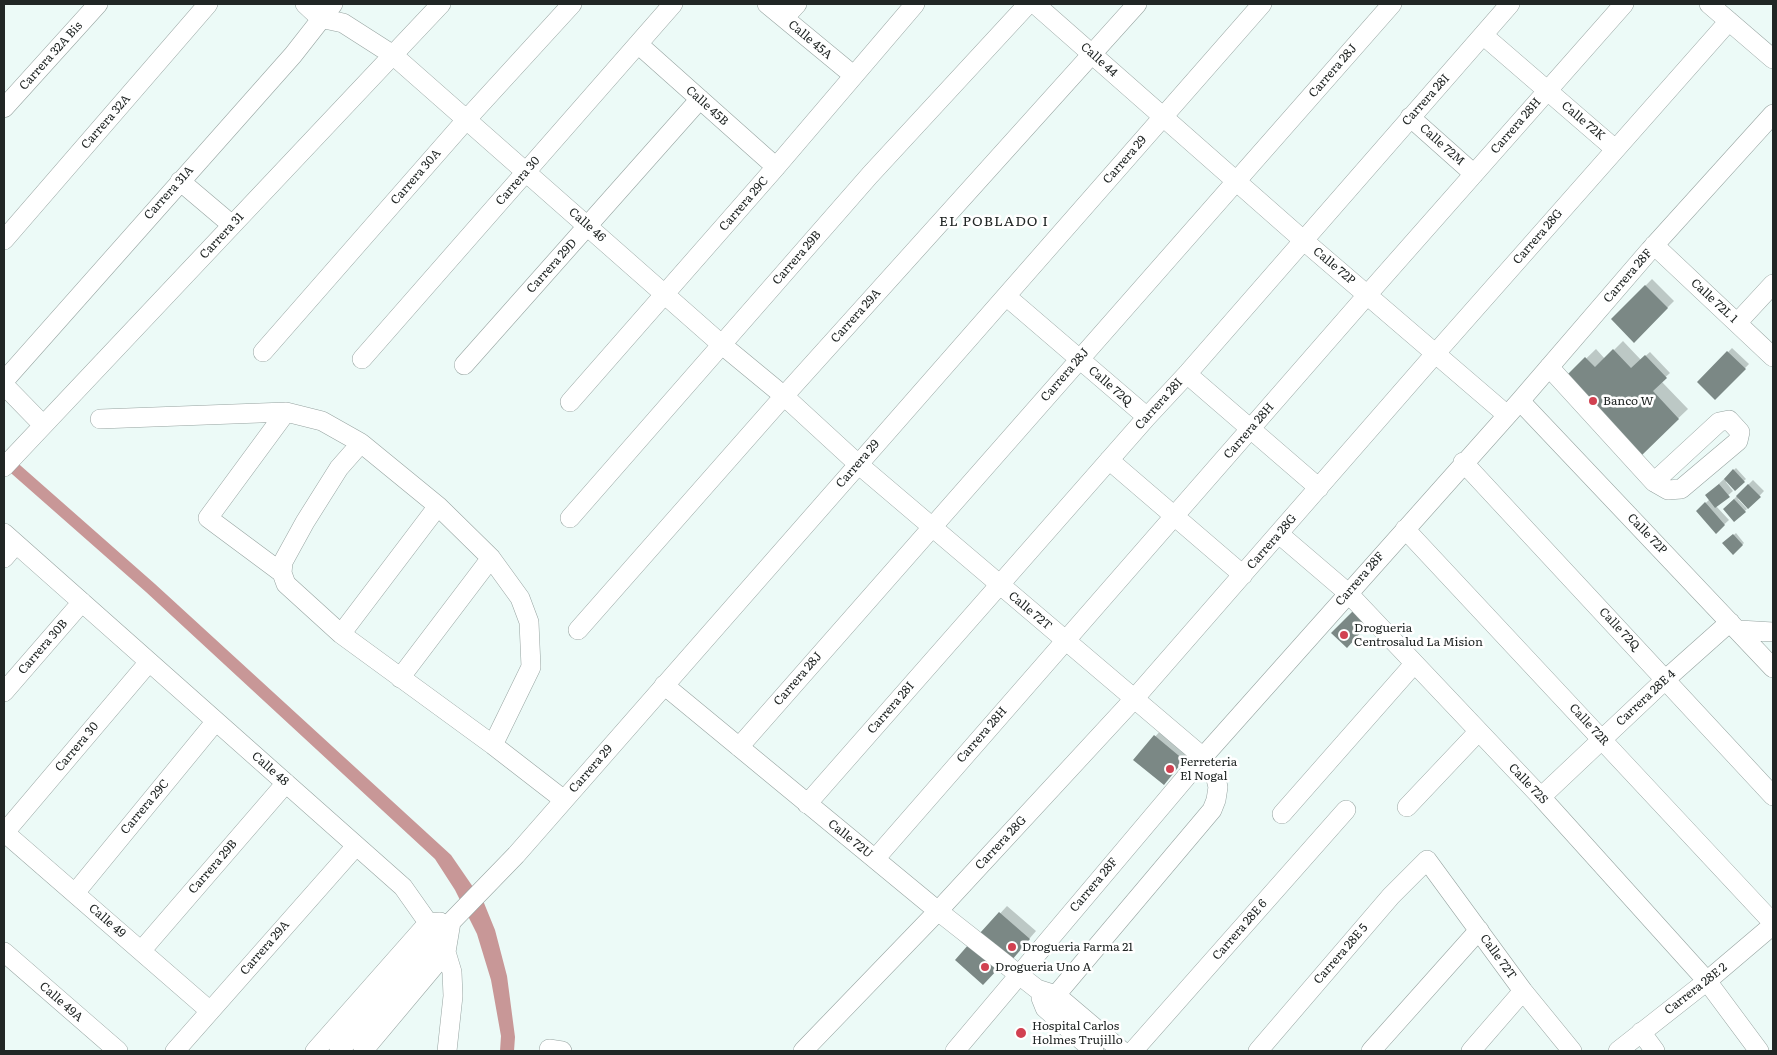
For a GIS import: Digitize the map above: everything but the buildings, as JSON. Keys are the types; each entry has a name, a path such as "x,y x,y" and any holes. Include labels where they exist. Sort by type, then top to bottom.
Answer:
{"street":[{"name":"Carrera 32A Bis","path":"4,108 98,4"},
{"name":"Carrera 32A","path":"4,240 208,4"},
{"path":"305,4 320,18"},
{"name":"Carrera 31A","path":"4,383 293,55 320,18 333,4"},
{"name":"Carrera 31","path":"4,467 441,4"},
{"name":"Carrera 30A","path":"263,352 466,120 572,4"},
{"name":"Carrera 30","path":"362,359 673,4"},
{"name":"Calle 45A","path":"767,4 853,75"},
{"path":"784,18 797,4"},
{"name":"Carrera 29C","path":"570,402 776,167 915,4"},
{"name":"Carrera 29B","path":"570,518 870,175 1028,4"},
{"name":"Calle 44","path":"1035,4 1162,117"},
{"name":"Carrera 29A","path":"578,630 784,396 1137,4"},
{"name":"Carrera 29","path":"455,919 516,855 1262,4"},
{"name":"Carrera 28J","path":"739,747 1392,4"},
{"name":"Carrera 28I","path":"806,804 1146,417 1187,374 1510,4"},
{"name":"Carrera 28H","path":"875,859 1624,4"},
{"path":"1709,4 1773,59"},
{"name":"Calle 46","path":"320,18 344,23 393,55 721,344 784,396 858,464"},
{"name":"Carrera 28G","path":"803,1051 938,911 1134,699 1729,21"},
{"name":"Calle 72K","path":"1482,35 1615,149"},
{"name":"Calle 45B","path":"638,44 776,167"},
{"name":"Carrera 29D","path":"464,365 700,99"},
{"name":"Carrera 28F","path":"955,1051 1203,757 1550,367 1654,245 1773,114"},
{"name":"Calle 72P","path":"1162,117 1435,354 1513,408 1734,626 1773,668"},
{"name":"Calle 72M","path":"1410,117 1474,174"},
{"path":"180,181 232,225"},
{"name":"Calle 72L 1","path":"1654,245 1773,357"},
{"path":"1737,323 1773,284"},
{"name":"Calle 72Q","path":"1006,296 1146,417"},
{"path":"1550,367 1654,482"},
{"path":"1187,374 1319,488"},
{"path":"4,383 38,430"},
{"path":"282,573 208,518 286,412"},
{"path":"100,419 286,412 322,421 361,443 438,506 491,558 520,598 529,622 531,667 493,745"},
{"path":"361,443 339,468 305,522 283,562 282,573 286,584 341,634 493,745 564,800"},
{"path":"1109,460 1243,575"},
{"name":"Calle 72Q","path":"1464,462 1773,796"},
{"name":"Calle 72T","path":"858,464 999,586 1203,757 1215,775 1218,786 1212,810 1050,1001"},
{"path":"341,634 438,506"},
{"name":"Calle 72R","path":"1405,529 1773,924"},
{"name":"Calle 72S","path":"1278,534 1348,593 1541,797 1707,981 1759,1051"},
{"path":"4,558 10,538"},
{"name":"Calle 48","path":"10,538 403,887 443,945 452,972 452,996 447,1051"},
{"path":"400,678 491,558"},
{"name":"Carrera 30B","path":"4,692 82,602"},
{"path":"1734,626 1773,632"},
{"name":"Carrera 28E 4","path":"1541,797 1666,679 1734,626"},
{"name":"Carrera 30","path":"4,832 149,662"},
{"path":"1282,814 1414,664"},
{"name":"Calle 72U","path":"664,685 806,804 1037,989 1094,1051"},
{"name":"Carrera 29C","path":"75,893 216,722"},
{"path":"1407,807 1478,732"},
{"name":"Carrera 29B","path":"141,951 286,783"},
{"name":"Carrera 28E 6","path":"1133,1051 1346,810"},
{"name":"Calle 49","path":"4,832 210,1011"},
{"name":"Carrera 29A","path":"175,1051 356,846"},
{"name":"Calle 72T","path":"1427,860 1523,991 1572,1051"},
{"name":"Carrera 28E 5","path":"1258,1051 1391,896 1427,860"},
{"path":"316,1051 428,923 455,919"},
{"path":"363,1051 443,945 455,919"},
{"name":"Carrera 28E 2","path":"1618,1051 1707,981 1773,924"},
{"path":"1372,1051 1478,930"},
{"path":"339,1051 443,945"},
{"name":"Calle 49A","path":"4,952 118,1051"},
{"path":"1471,1051 1523,991"},
{"name":"Calle 72U","path":"1050,1001 1122,1051"},
{"path":"1641,1032 1655,1051"}],"shaded area":[{"path":"4,451 155,584 451,855 484,903 495,930 507,976 515,1037 514,1051 500,1051 501,1036 491,980 477,934 455,890 435,859 146,592 4,467"}],"place":[{"name":"Banco W","path":"1593,401"},
{"name":"Drogueria Centrosalud La Mision","path":"1344,635"},
{"name":"Ferreteria El Nogal","path":"1170,769"},
{"name":"Drogueria Farma 21","path":"1012,947"},
{"name":"Drogueria Uno A","path":"985,967"},
{"name":"Hospital Carlos Holmes Trujillo","path":"1021,1033"}],"district":[{"name":"EL POBLADO I","path":"994,222"}]}
